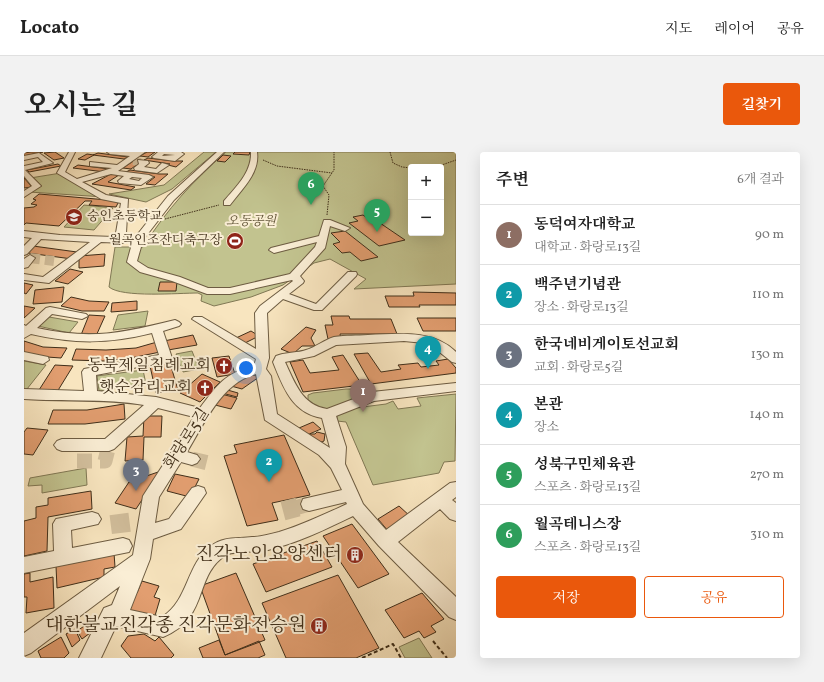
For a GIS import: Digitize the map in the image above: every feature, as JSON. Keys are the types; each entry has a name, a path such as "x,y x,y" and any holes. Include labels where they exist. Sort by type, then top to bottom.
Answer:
{"street":[{"path":"72,152 61,173 104,197 125,201 121,233 117,240"},
{"path":"110,152 136,158 145,163 138,168 157,171 165,165"},
{"path":"162,152 156,156 175,159 181,154 166,152"},
{"path":"221,152 171,198 138,240 132,262 144,270 176,279 207,291 230,291 294,276 320,248 327,222 345,228"},
{"path":"24,158 39,155 49,163 24,168"},
{"path":"227,203 247,176 255,155"},
{"path":"76,181 111,172 136,158"},
{"path":"93,164 118,168"},
{"path":"24,172 37,186 24,195"},
{"path":"111,172 130,175"},
{"path":"24,234 38,236 138,240"},
{"path":"26,259 38,236"},
{"path":"274,250 322,238"},
{"path":"24,278 45,281 99,239"},
{"path":"282,295 318,308 352,274"},
{"path":"294,276 299,281 264,308 261,313 261,364 270,416 331,449"},
{"path":"26,331 50,310 82,316"},
{"path":"198,319 261,364"},
{"path":"26,331 94,339 114,337 175,324"},
{"path":"91,397 88,372 166,358 156,328"},
{"path":"454,353 440,345 418,338 394,336 334,341 312,352 286,356 280,359 279,362 292,392 297,399 316,412 328,414 372,397 456,387"},
{"path":"24,356 43,360"},
{"name":"화랑로5길","path":"117,616 141,559 151,496 184,457 203,414 226,384 242,373 261,364"},
{"path":"24,394 53,397 111,396 156,402 203,414"},
{"path":"62,445 109,444 156,402"},
{"path":"328,414 331,449 354,500 385,541 456,610"},
{"path":"385,541 456,488"},
{"path":"146,534 175,524 198,492"},
{"path":"441,499 456,514"},
{"path":"309,504 354,500"},
{"path":"90,658 111,614 163,627 178,617 188,604 194,586 203,568 213,555 229,545 251,545 287,538 354,500"},
{"path":"63,558 62,524 92,519"},
{"path":"24,565 123,546"},
{"path":"24,646 141,559"}],"path":[{"path":"327,222 329,196 323,186 332,173 334,152"},
{"path":"390,152 393,163 408,168"},
{"path":"255,155 277,166 332,173"},
{"path":"444,166 448,164 449,161 456,160"},
{"path":"151,223 227,203"},
{"path":"434,641 447,658"},
{"path":"362,658 393,644 401,658"}],"green space":[{"path":"204,152 216,152 172,189 146,202 109,194 164,185"},
{"name":"오동공원","path":"226,152 456,152 456,284 354,289 366,279 330,259 314,263 283,285 251,297 214,306 201,301 202,295 198,293 138,294 126,293 109,287 115,247 143,247 171,208 191,185"},
{"path":"61,173 104,197 29,192 37,186 30,178"},
{"path":"84,205 113,208 94,230 64,227"},
{"path":"148,311 145,326 113,330 118,315"},
{"path":"49,317 78,322 69,333 38,326"},
{"path":"192,351 199,369 183,372 176,354"},
{"path":"24,361 46,365 27,389 24,389"},
{"path":"143,370 146,384 99,391 97,376"},
{"path":"352,389 355,393 355,397 347,404 321,411 308,400 308,395 313,393"},
{"path":"456,394 455,461 444,462 439,473 373,485 346,422 337,421 337,416 347,409 386,404 393,401 398,409 421,406 417,398"},
{"path":"86,468 87,485 42,493 42,485 28,486 30,478"},
{"path":"419,638 432,658 405,658 399,647"}],"building":[{"path":"43,152 24,156 24,153"},
{"path":"55,152 64,158 54,160 44,153"},
{"path":"147,152 155,152 148,157 140,156"},
{"path":"235,152 250,152 249,155 233,154"},
{"path":"98,153 128,157 124,159 93,155"},
{"path":"87,154 94,155 85,160 78,159"},
{"path":"223,155 231,156 225,162 217,161"},
{"path":"148,158 183,161 176,167 168,165 170,164 144,160"},
{"path":"135,160 142,161 131,169 123,168"},
{"path":"58,164 61,166 29,172 27,170"},
{"path":"78,165 109,169 105,172 73,168"},
{"path":"130,170 168,174 155,185 146,184 155,177 126,172"},
{"path":"111,174 119,175 108,182 135,187 131,190 92,184"},
{"path":"24,178 32,187 24,188"},
{"path":"39,194 119,201 116,207 89,205 92,201 85,201 59,226 26,223 24,225 24,208 34,207 37,205 31,204 36,200 33,199"},
{"path":"363,215 376,224 380,223 405,240 379,246 349,223 358,221 353,217"},
{"path":"345,231 378,257 361,261 350,252 342,253 333,244 340,242 331,233"},
{"path":"33,246 77,252 72,259 28,253"},
{"path":"105,254 104,266 79,268 79,256"},
{"path":"70,269 83,272 68,284 55,281"},
{"path":"160,282 177,282 176,291 158,291"},
{"path":"24,283 33,285 26,294 24,293"},
{"path":"64,287 62,302 33,304 35,290"},
{"path":"413,292 456,293 456,305 389,307 385,296 414,296"},
{"path":"71,297 89,301 109,302 104,311 82,311 61,306"},
{"path":"137,301 137,310 111,312 112,303"},
{"path":"24,306 35,308 24,318"},
{"path":"89,315 105,316 96,336 81,335"},
{"path":"331,316 349,316 350,319 391,319 397,334 340,334 341,339 328,339 325,325 333,325"},
{"path":"417,318 456,318 456,331 423,331"},
{"path":"306,327 316,330 311,338 315,346 302,346 293,354 281,349"},
{"path":"251,331 259,336 245,343 236,338"},
{"path":"193,335 197,345 168,350 164,341"},
{"path":"24,341 43,347 67,348 61,358 33,356 24,353"},
{"path":"157,342 160,352 105,361 72,360 76,349 106,350 136,348"},
{"path":"368,353 381,372 401,369 398,365 418,363 421,367 439,365 436,361 448,359 456,368 456,373 371,384 354,354"},
{"path":"343,355 362,385 303,392 290,362 303,360 310,373 339,370 332,357"},
{"path":"229,356 235,374 217,377 212,358"},
{"path":"170,363 178,390 156,393 150,366"},
{"path":"55,365 73,366 57,392 39,390"},
{"path":"249,373 259,377 242,389 231,386"},
{"path":"202,374 220,382 200,402 180,393"},
{"path":"224,389 238,393 237,397 222,393"},
{"path":"221,394 237,398 231,409 215,405"},
{"path":"124,404 125,419 85,424 48,424 53,410 87,410"},
{"path":"144,416 162,416 161,437 144,437 143,460 125,461 127,437 143,436"},
{"path":"313,422 321,429 307,435 299,428"},
{"path":"27,428 48,430 33,455 24,454 24,432"},
{"path":"317,432 325,434 324,441 322,442 310,439 310,434 315,434"},
{"path":"284,435 310,495 272,503 278,520 247,526 224,456 237,453 234,445"},
{"path":"161,471 136,509 115,503 129,482"},
{"path":"175,474 199,479 190,497 167,491"},
{"path":"91,491 92,509 48,517 47,551 24,556 24,521 36,518 36,507 48,505 48,498"},
{"path":"399,506 411,517 389,532 378,519"},
{"name":"진각노인요양센터","path":"352,524 389,574 358,588 323,536"},
{"path":"317,541 332,567 266,592 253,564"},
{"path":"114,553 115,567 104,569 104,577 57,588 56,566"},
{"path":"30,573 30,582 53,577 54,608 26,613 27,597 24,597 24,574"},
{"path":"236,573 265,640 225,655 200,586"},
{"name":"대한불교진각종 진각문화전승원","path":"338,575 379,648 356,658 286,658 262,603"},
{"path":"142,581 159,586 154,597 160,599 154,619 129,613 133,593 137,593"},
{"path":"422,593 444,619 431,626 436,632 424,638 419,631 404,638 385,610"},
{"path":"90,622 94,630 82,639 77,631"},
{"path":"75,629 80,640 72,647 66,634"},
{"path":"144,634 155,641 159,637 174,655 171,658 131,658 121,646 128,636"},
{"path":"61,637 69,653 64,658 41,658 38,651"},
{"path":"219,640 225,655 259,641 265,655 258,658 203,658 199,648"}],"tunnel":[{"path":"133,161 141,162"},
{"path":"30,258 54,261"},
{"path":"77,461 105,461 109,445"},
{"path":"192,459 208,463"},
{"path":"295,508 309,504"},
{"path":"283,511 298,507"},
{"path":"119,514 123,546"}],"place":[{"name":"월곡테니스장","path":"311,205"},
{"name":"숭인초등학교","path":"74,217"},
{"name":"성북구민체육관","path":"377,232"},
{"name":"월곡인조잔디축구장","path":"235,241"},
{"name":"동북제일침례교회","path":"224,366"},
{"name":"본관","path":"428,369"},
{"name":"햇순감리교회","path":"205,388"},
{"name":"동덕여자대학교","path":"363,412"},
{"name":"백주년기념관","path":"269,482"},
{"name":"한국네비게이토선교회","path":"136,491"},
{"name":"진각노인요양센터","path":"355,555"},
{"name":"대한불교진각종 진각문화전승원","path":"319,626"}]}
